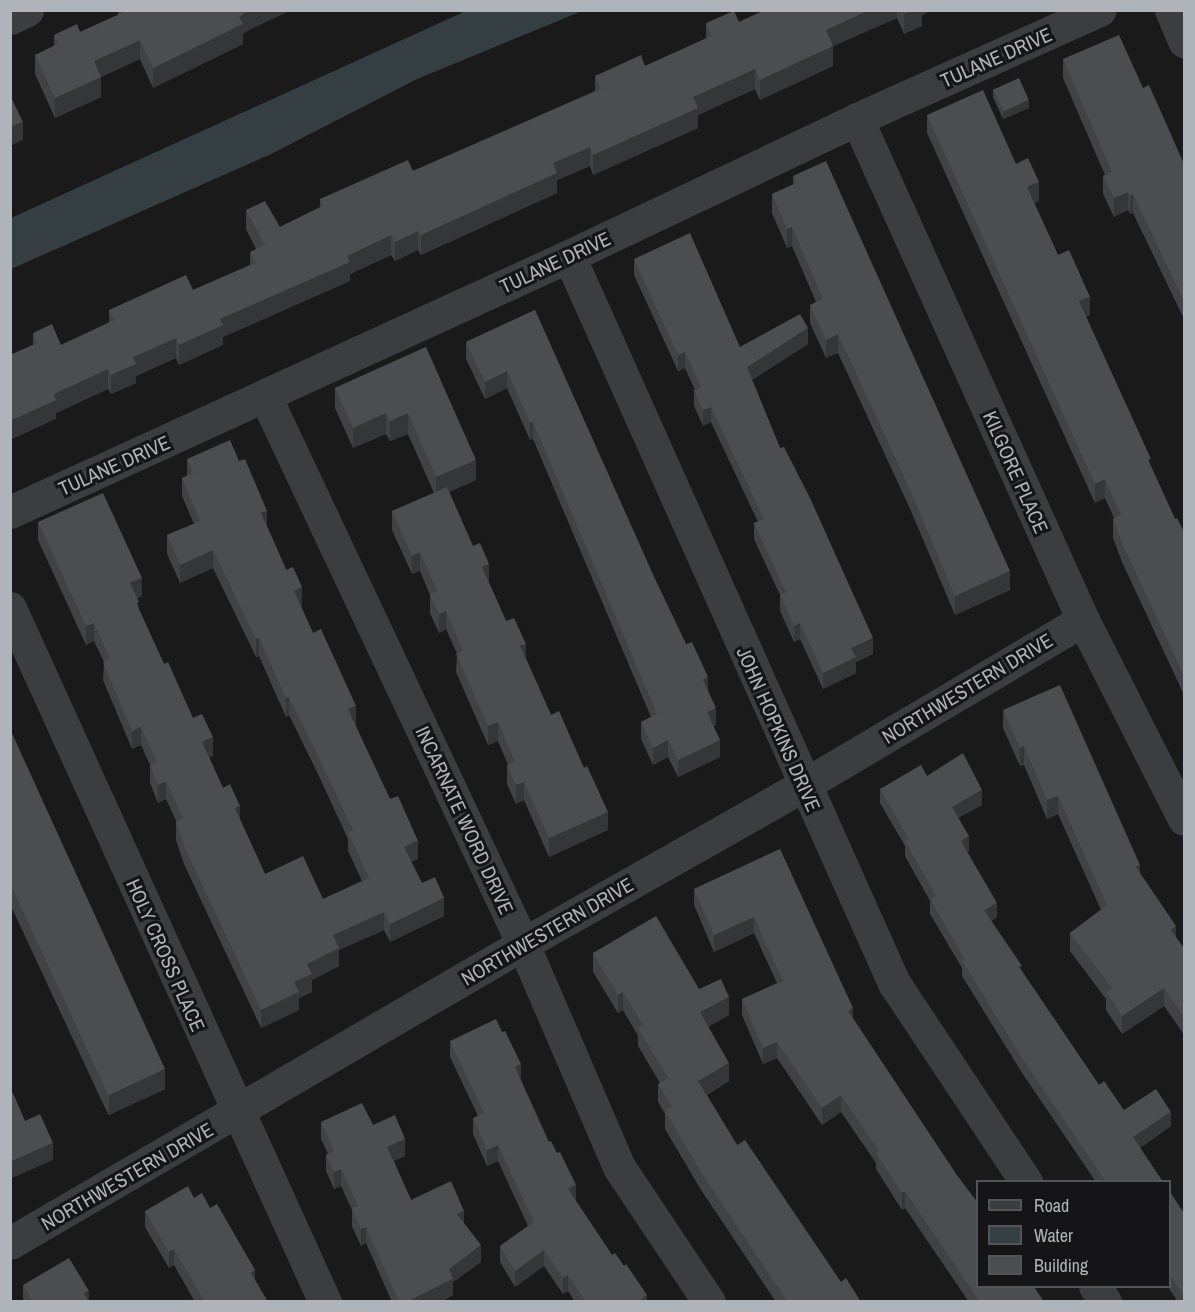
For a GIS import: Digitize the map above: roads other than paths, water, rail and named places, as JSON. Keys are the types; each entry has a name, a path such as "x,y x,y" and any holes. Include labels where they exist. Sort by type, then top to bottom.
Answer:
{"street":[{"path":"10,18 27,10"},
{"name":"TULANE DRIVE","path":"10,512 569,256 857,119 1100,10"},
{"path":"1171,10 1185,41"},
{"name":"KILGORE PLACE","path":"857,119 1083,620 1185,819"},
{"name":"JOHN HOPKINS DRIVE","path":"569,256 894,983 1025,1180"},
{"name":"INCARNATE WORD DRIVE","path":"265,396 523,944 620,1167 709,1302"},
{"name":"HOLY CROSS PLACE","path":"10,608 325,1302"},
{"name":"NORTHWESTERN DRIVE","path":"10,1243 1083,620"},
{"path":"1096,1288 1105,1302"}],"water":[{"path":"468,10 582,11 417,79 271,154 11,269 11,218"}]}
